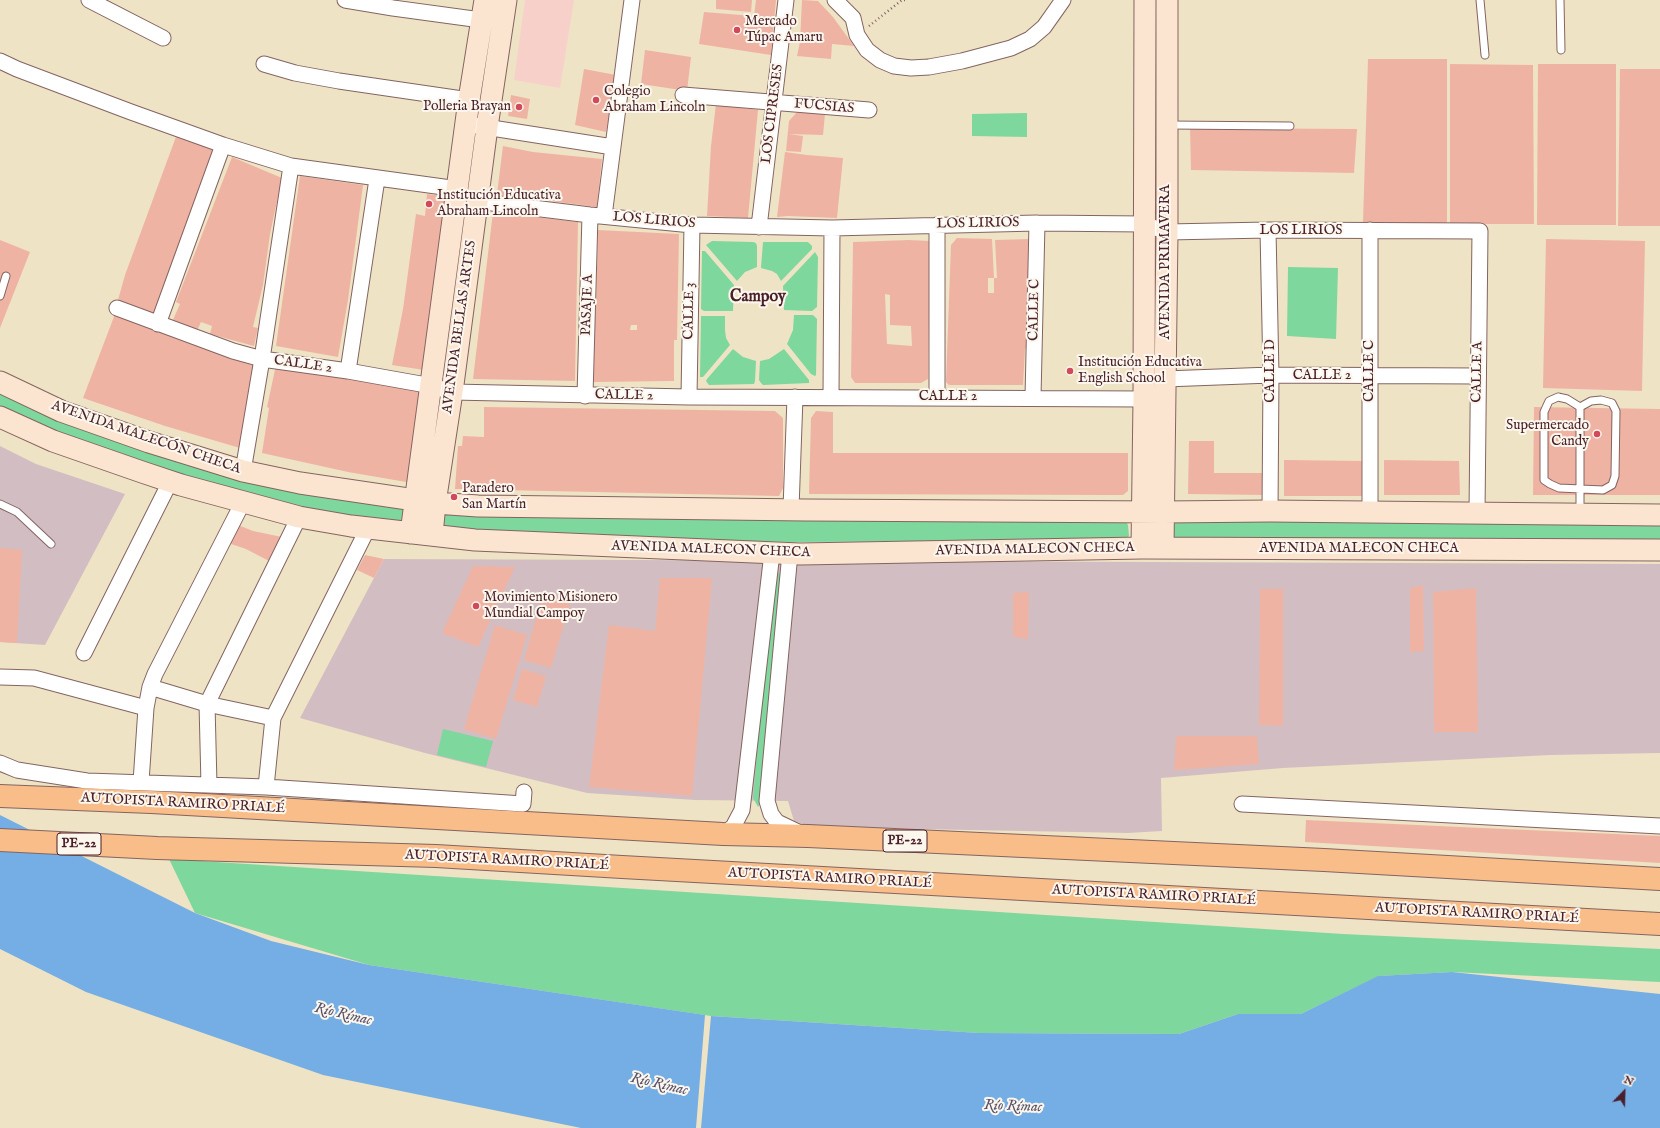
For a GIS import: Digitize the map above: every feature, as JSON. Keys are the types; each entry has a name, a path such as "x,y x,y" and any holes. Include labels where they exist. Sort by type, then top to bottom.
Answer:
{"highway":[{"name":"AUTOPISTA RAMIRO PRIALÉ","path":"0,796 151,802 723,834 808,836 1324,860 1660,879"},
{"name":"AUTOPISTA RAMIRO PRIALÉ","path":"0,840 157,848 436,856 1660,924"}],"main road":[{"name":"AVENIDA BELLAS ARTES","path":"432,535 425,502 432,386 469,100 485,0"},
{"name":"AVENIDA BELLAS ARTES","path":"411,533 425,502 452,392 486,127 506,0"},
{"name":"AVENIDA PRIMAVERA","path":"1142,548 1145,0"},
{"name":"AVENIDA PRIMAVERA","path":"1163,548 1167,232 1167,0"},
{"name":"AVENIDA MALECÓN CHECA","path":"0,382 62,411 187,454 243,471 300,483 425,502"},
{"path":"0,417 60,443 170,482 299,518 411,533"},
{"path":"425,502 478,506 1660,515"},
{"name":"AVENIDA MALECON CHECA","path":"411,533 523,543 781,553 1142,548 1660,550"}],"street":[{"path":"89,0 163,38"},
{"path":"345,0 481,20"},
{"name":"PASAJE A","path":"585,396 597,216 613,147 632,0"},
{"name":"LOS CIPRESES","path":"759,227 786,0"},
{"path":"835,0 852,18"},
{"path":"852,0 852,18 857,35 867,50 880,60 894,66 911,68 929,67 988,55 1011,48 1030,39 1044,27 1062,0"},
{"path":"0,61 24,72 223,145 291,166 376,179 458,189"},
{"path":"264,64 295,73 339,81 469,100"},
{"name":"FUCSIAS","path":"683,95 869,110"},
{"path":"466,124 613,147"},
{"path":"158,324 223,145"},
{"path":"243,471 262,359 291,166"},
{"path":"348,371 376,179"},
{"name":"LOS LIRIOS","path":"476,201 597,216 692,225 832,228 1037,223 1144,224 1167,232 1268,230 1480,231"},
{"name":"CALLE C","path":"1033,397 1037,223"},
{"name":"CALLE 3","path":"689,397 692,225"},
{"path":"937,225 937,397"},
{"path":"831,397 832,228"},
{"name":"CALLE D","path":"1268,230 1271,375 1270,511"},
{"name":"CALLE C","path":"1370,230 1370,512"},
{"name":"CALLE A","path":"1477,513 1480,231"},
{"name":"CALLE 2","path":"117,308 232,351 262,359 348,371 432,386 452,392 585,396 1033,397 1144,399"},
{"name":"CALLE 2","path":"1165,379 1271,375 1478,376"},
{"path":"791,509 796,397"},
{"path":"84,653 170,482"},
{"path":"141,782 146,708 150,687 243,502"},
{"path":"209,785 207,704 299,518"},
{"path":"266,787 273,718 368,528"},
{"path":"723,834 733,827 742,810 781,553"},
{"path":"781,553 767,802 771,814 777,822 788,829 808,836"},
{"path":"0,677 34,678 146,708"},
{"path":"150,687 207,704 273,718"},
{"path":"0,764 17,770 87,781 266,787 524,804 524,792"},
{"path":"1242,804 1660,826"}],"lane":[{"path":"1480,0 1485,55"},
{"path":"1560,0 1560,50"},
{"path":"1167,125 1290,126"},
{"path":"0,296 6,276"},
{"path":"1558,397 1567,399 1580,407 1591,401 1601,400 1612,403 1616,411 1615,476 1612,485 1603,490 1558,488 1544,480 1544,412 1549,401 1558,397"},
{"path":"1580,407 1580,514"},
{"path":"0,504 17,512 51,544"}],"path":[{"path":"857,35 902,0 906,0"}],"shaded area":[{"path":"525,0 574,0 560,88 514,80"},
{"path":"0,446 36,464 125,494 45,645 0,642"},
{"path":"384,559 1660,564 1660,753 1551,755 1283,768 1161,778 1162,831 1128,833 812,827 794,821 788,801 695,800 587,793 425,753 300,718"}],"green space":[{"path":"1027,113 1027,137 972,136 972,114"},
{"path":"712,241 756,243 757,267 745,272 737,281 706,245"},
{"path":"763,242 808,242 812,246 812,249 781,281 777,274 761,268"},
{"path":"702,251 705,251 734,285 733,311 704,311 701,309"},
{"path":"815,252 818,257 817,307 812,311 784,310 783,286"},
{"path":"1288,267 1338,268 1336,339 1287,336"},
{"path":"794,315 813,315 817,319 815,376 811,374 787,344 793,330"},
{"path":"701,316 725,316 726,338 730,345 703,377 700,377"},
{"path":"733,349 743,357 756,361 754,384 709,385 706,381 707,379"},
{"path":"784,349 809,380 809,383 763,385 761,383 759,380 760,361 769,359"},
{"path":"0,388 29,402 404,507 409,512 403,527 236,494 0,412"},
{"path":"440,514 1124,518 1128,525 1129,536 1122,543 1008,541 792,542 523,537 440,527"},
{"path":"1179,517 1660,520 1660,544 1174,538 1174,522"},
{"path":"777,571 781,576 762,801 758,807 753,798 773,575"},
{"path":"443,729 493,741 486,767 437,755"},
{"path":"169,859 1343,934 1660,949 1660,982 1452,972 1379,976 1301,1014 1238,1014 1179,1034 979,1033 711,1016 369,965 195,913"}],"water":[{"name":"Río Rímac","path":"0,815 195,913 271,941 369,965 705,1015 696,1128 581,1128 323,1075 86,992 0,949"},
{"name":"Río Rímac","path":"1452,972 1660,994 1660,1128 701,1128 711,1016 979,1033 1179,1034 1238,1014 1301,1014 1378,976"}],"building":[{"path":"716,0 752,0 751,12 716,9"},
{"name":"Mercado Túpac Amaru","path":"756,0 776,0 771,55 699,44 704,12 754,16"},
{"path":"802,0 818,1 833,17 854,46 832,44 831,59 797,56 800,42"},
{"path":"645,50 691,57 687,91 641,84"},
{"path":"1368,59 1447,59 1447,224 1363,222"},
{"path":"1450,64 1533,65 1534,224 1450,224"},
{"path":"1538,64 1616,64 1616,225 1537,225"},
{"name":"Colegio Abraham Lincoln","path":"584,69 616,75 606,132 575,125"},
{"path":"1620,69 1660,69 1660,226 1618,226"},
{"name":"Polleria Brayan","path":"511,95 530,99 527,119 508,116"},
{"path":"716,104 758,110 748,218 707,216 711,146"},
{"path":"798,111 825,114 823,135 789,134 803,136 801,152 786,151 789,121"},
{"path":"1190,128 1357,129 1354,173 1191,170"},
{"path":"177,134 217,150 155,316 118,300 125,275"},
{"path":"503,146 533,152 602,159 597,207 497,194"},
{"path":"785,152 843,158 837,218 777,217"},
{"path":"232,157 282,178 270,234 263,285 253,327 258,328 254,346 210,334 212,326 201,322 197,331 172,322 180,304 176,302"},
{"path":"300,176 363,185 348,300 338,357 276,346"},
{"path":"427,194 450,197 424,370 392,365 403,309 416,214 425,216"},
{"path":"493,212 578,222 575,381 473,379"},
{"path":"598,230 679,234 677,340 674,340 674,381 594,382 594,325 596,308","holes":["631,325 637,325 637,330 630,330"]},
{"path":"957,238 992,239 994,278 997,278 995,240 1029,239 1030,348 1025,349 1023,385 949,385 946,382 951,245","holes":["988,278 994,278 994,293 988,293"]},
{"path":"1546,239 1645,241 1642,391 1543,388"},
{"path":"0,240 30,252 0,328"},
{"path":"909,240 930,241 928,379 921,383 855,383 851,377 853,242","holes":["885,294 890,295 890,325 911,326 912,346 887,344"]},
{"path":"115,314 254,366 246,405 240,448 165,426 83,398"},
{"path":"276,365 423,390 412,483 348,472 262,453 269,408 267,407"},
{"path":"484,407 775,411 783,418 783,488 779,496 455,489 458,446 462,446 463,436 484,437"},
{"name":"Supermercado Candy","path":"1534,407 1660,409 1660,495 1533,495"},
{"path":"816,411 833,412 833,453 1128,453 1128,491 1123,495 809,494 811,418"},
{"path":"1189,441 1214,441 1214,473 1266,473 1266,495 1188,494"},
{"path":"1284,460 1365,461 1365,496 1284,496"},
{"path":"1384,460 1459,461 1460,495 1384,495"},
{"path":"238,525 253,531 282,537 269,561 246,549 228,543"},
{"path":"0,548 22,550 17,643 0,642"},
{"path":"365,555 384,559 374,578 357,570"},
{"name":"Movimiento Misionero Mundial Campoy","path":"473,566 515,567 478,647 442,633"},
{"path":"660,578 712,578 692,796 589,787 609,625 655,631"},
{"path":"1423,585 1424,651 1410,652 1410,588"},
{"path":"1476,588 1478,732 1434,732 1433,592"},
{"path":"1260,589 1283,589 1283,726 1259,725"},
{"path":"1029,592 1028,639 1013,637 1013,593"},
{"path":"543,593 571,601 551,668 524,660"},
{"path":"495,625 527,635 496,739 464,729"},
{"path":"522,669 546,676 537,707 513,700"},
{"path":"1176,736 1257,736 1259,764 1174,770"},
{"path":"1306,820 1660,836 1660,863 1305,842"}],"place":[{"name":"Mercado Túpac Amaru","path":"737,30"},
{"name":"Colegio Abraham Lincoln","path":"596,100"},
{"name":"Polleria Brayan","path":"519,107"},
{"name":"Institución Educativa Abraham Lincoln","path":"429,204"},
{"name":"Institución Educativa English School","path":"1070,371"},
{"name":"Supermercado Candy","path":"1597,434"},
{"name":"Paradero San Martín","path":"454,497"},
{"name":"Movimiento Misionero Mundial Campoy","path":"476,606"}],"district":[{"name":"Campoy","path":"758,298"}]}
